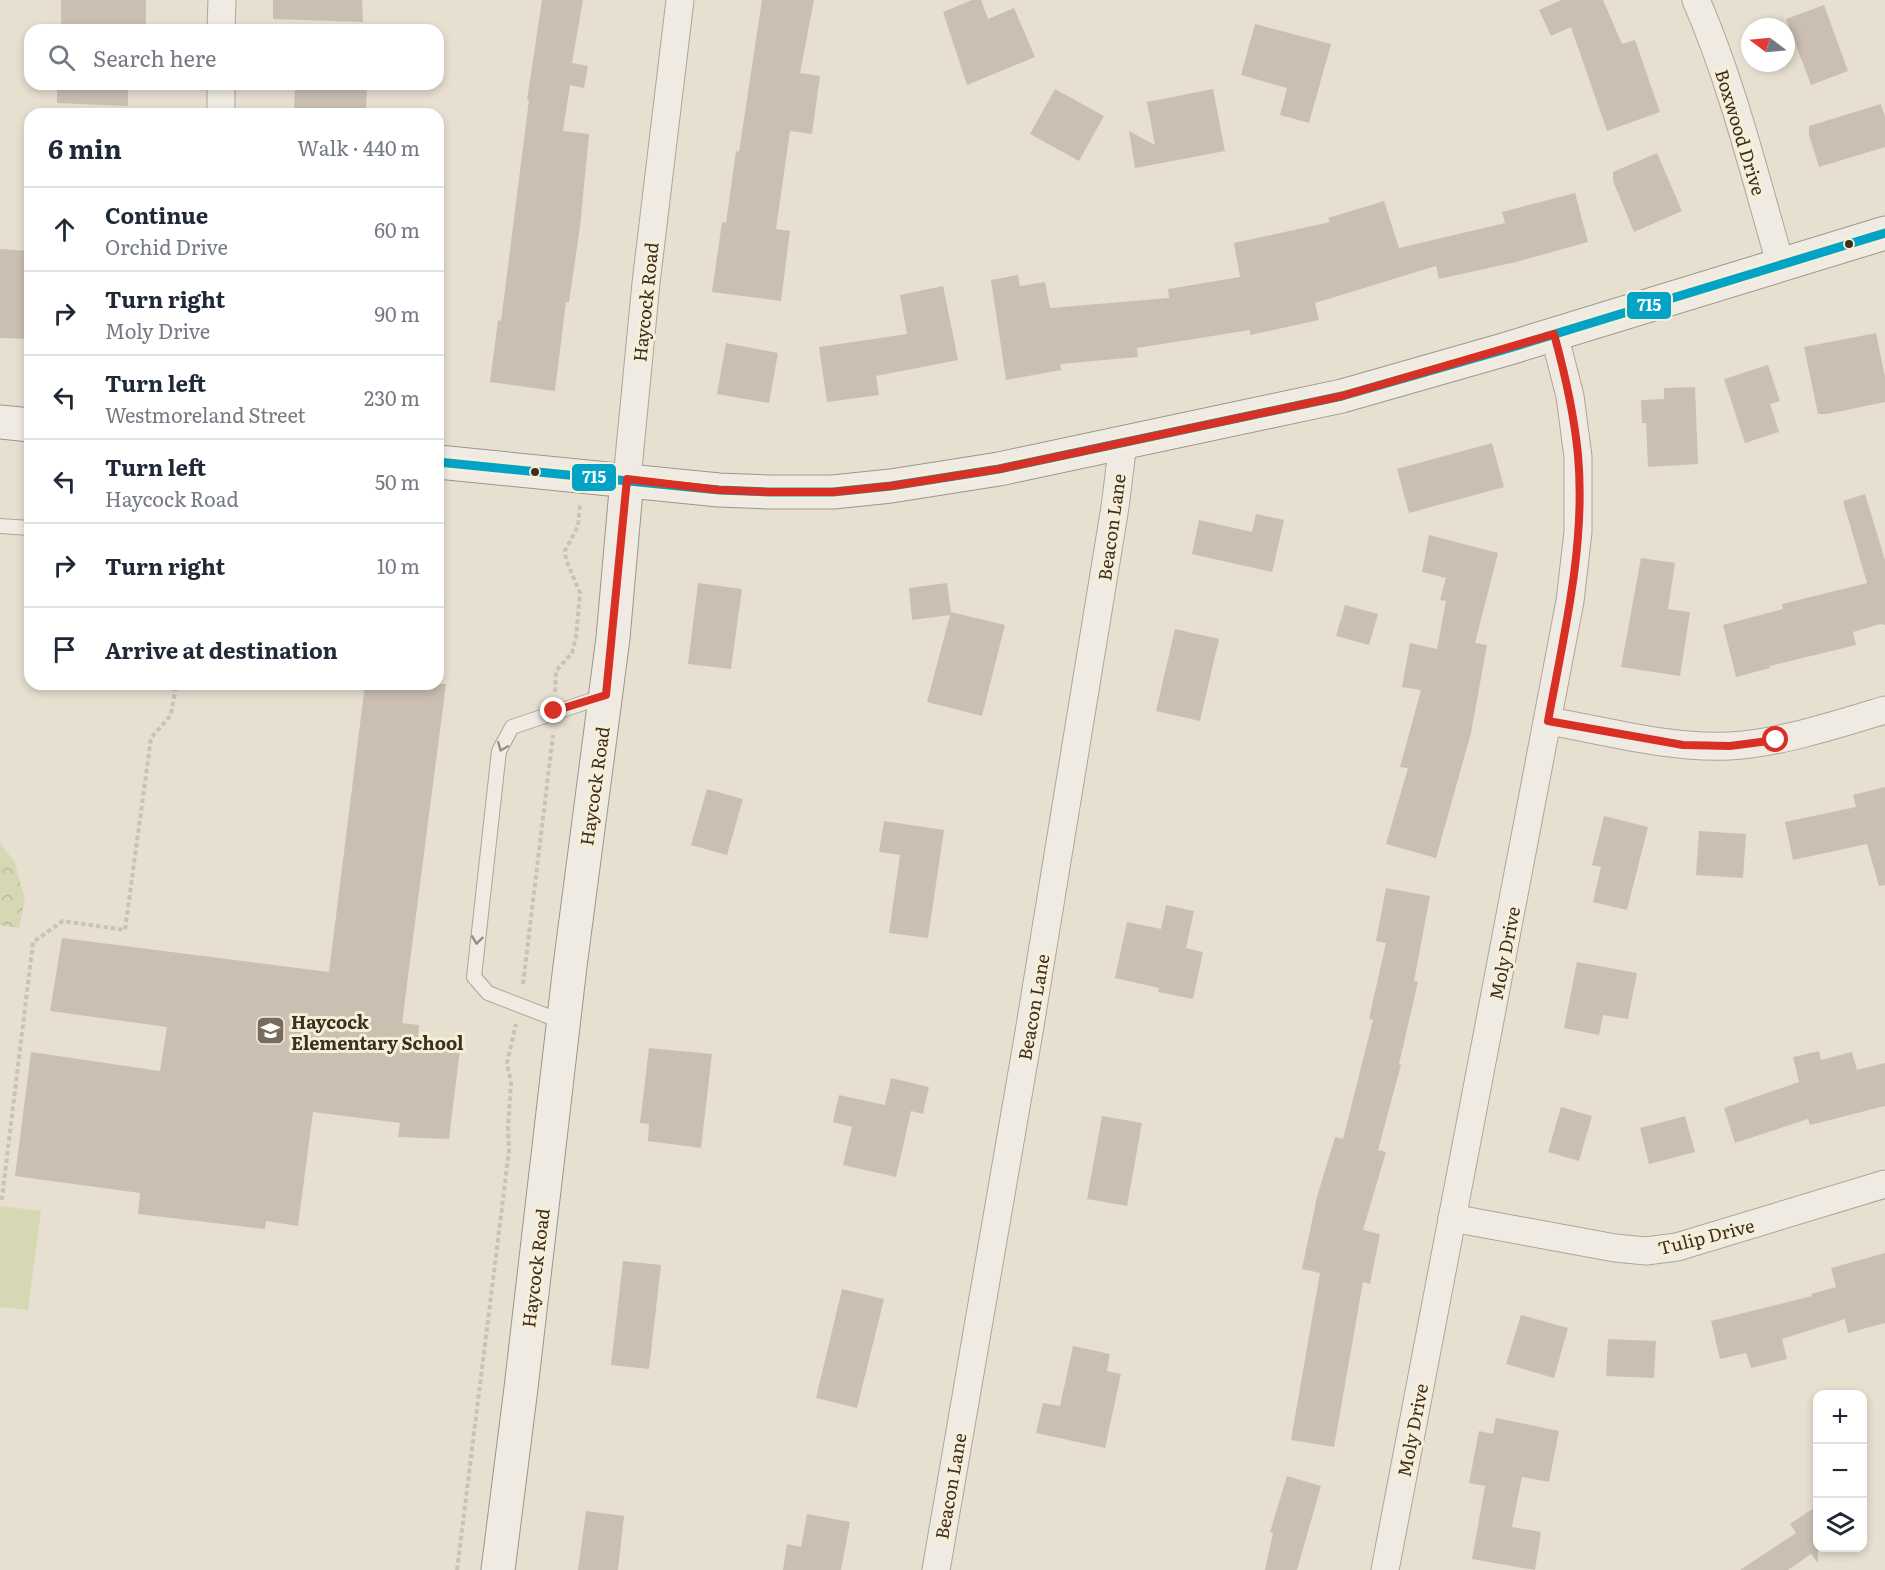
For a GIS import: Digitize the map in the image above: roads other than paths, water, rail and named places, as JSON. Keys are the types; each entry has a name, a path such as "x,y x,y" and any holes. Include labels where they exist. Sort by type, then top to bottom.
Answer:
{"main road":[{"path":"444,463 627,479 719,490 769,492 833,492 891,486 999,469 1342,396 1885,233"},
{"path":"0,422 24,424"},
{"name":"Haycock Road","path":"498,1570 563,1022 606,695 627,479"}],"street":[{"path":"221,24 222,0"},
{"name":"Haycock Road","path":"627,479 646,283 680,0"},
{"name":"Boxwood Drive","path":"1696,0 1714,43 1780,266"},
{"path":"221,90 221,108"},
{"name":"Moly Drive","path":"1385,1570 1570,601 1578,532 1578,457 1570,396 1554,334"},
{"name":"Beacon Lane","path":"936,1570 1029,1032 1115,507 1123,443"},
{"path":"1548,721 1683,745 1730,746 1776,740 1885,710"},
{"name":"Tulip Drive","path":"1452,1218 1615,1248 1646,1251 1677,1247 1885,1185"}],"lane":[{"path":"0,526 24,528"},
{"path":"563,1022 488,993 474,976 499,751 512,727 606,695"}],"place":[{"name":"Haycock Elementary School","path":"270,1031"}]}
